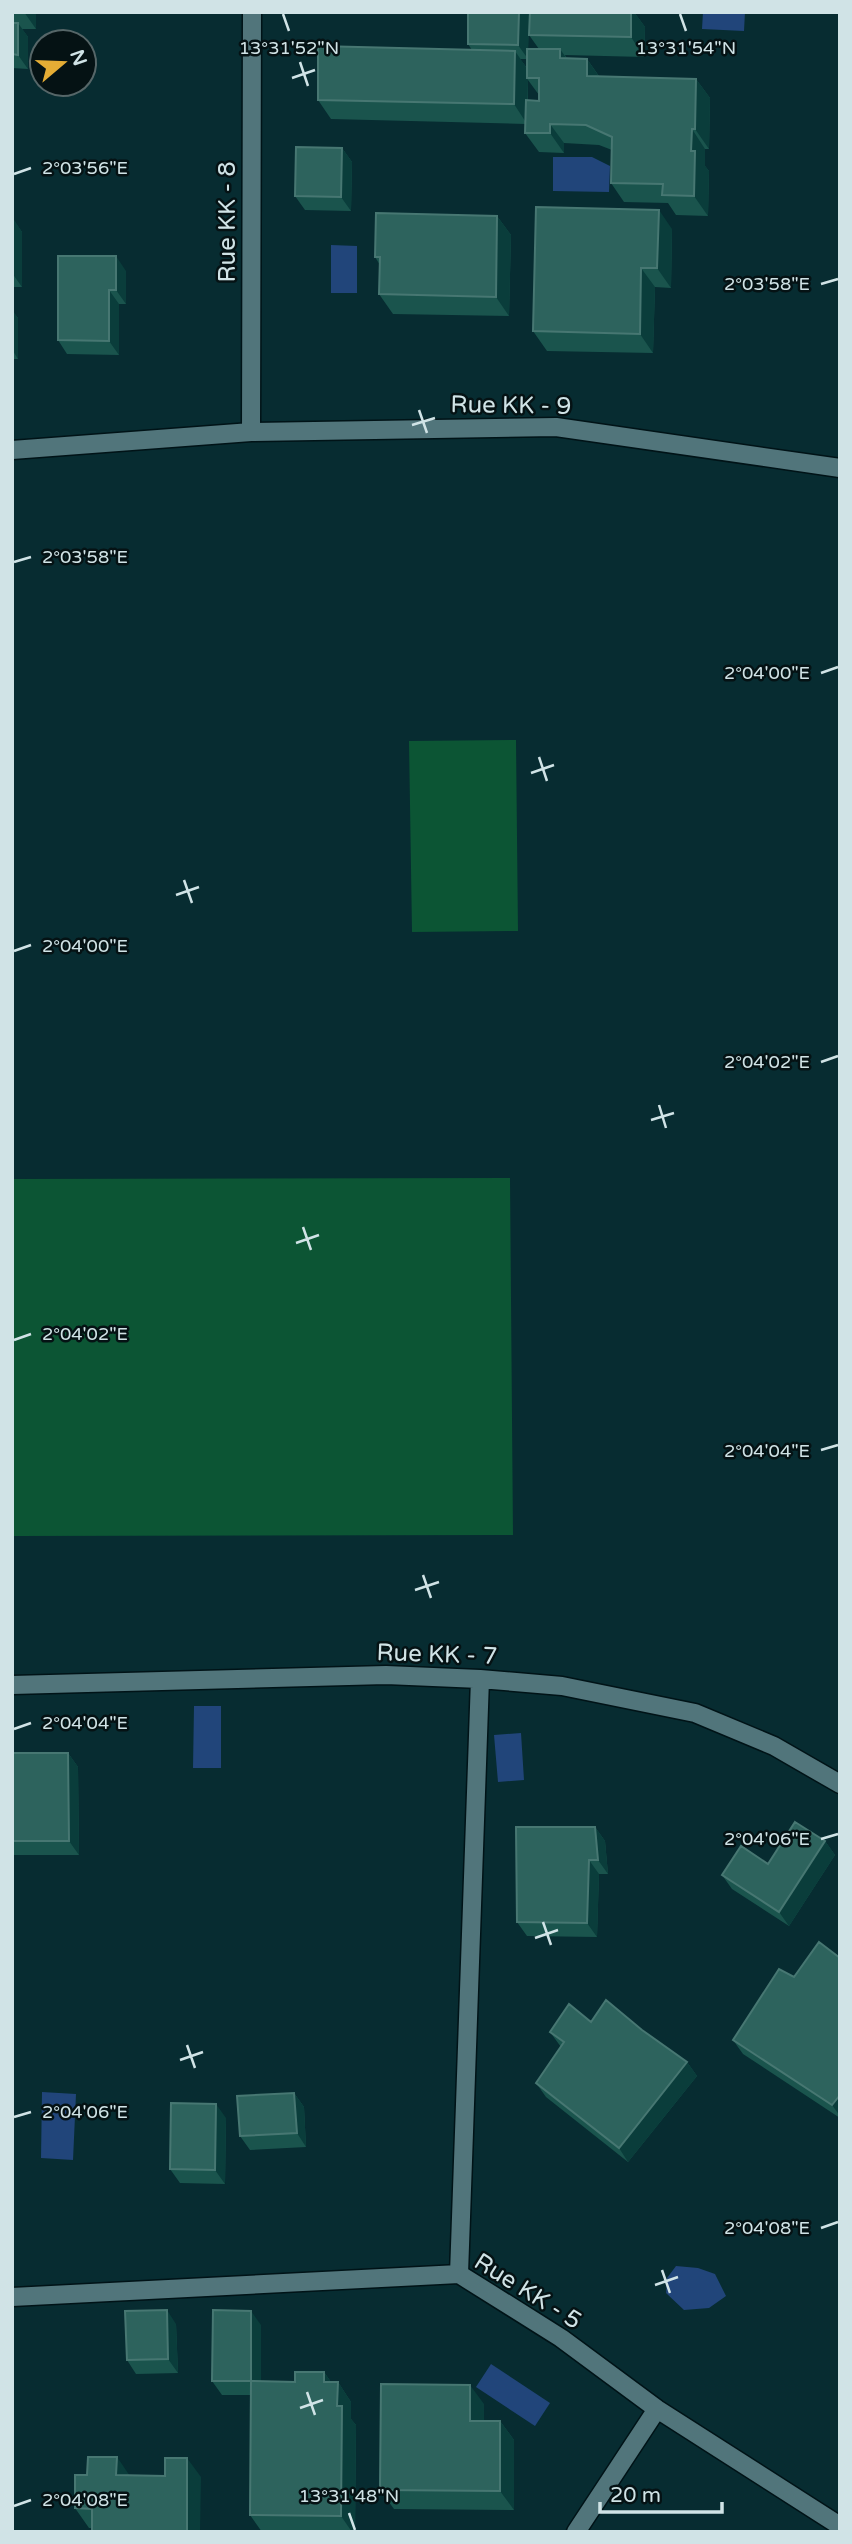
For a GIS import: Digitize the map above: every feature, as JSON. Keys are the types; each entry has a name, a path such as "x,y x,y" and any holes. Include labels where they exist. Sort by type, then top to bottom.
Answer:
{"street":[{"name":"Rue KK - 8","path":"251,432 252,12"},
{"name":"Rue KK - 9","path":"12,450 251,432 556,427 840,468"},
{"name":"Rue KK - 7","path":"12,1685 386,1675 562,1686 695,1713 774,1745 840,1784"},
{"path":"459,2274 480,1679"},
{"name":"Rue KK - 5","path":"12,2297 459,2274 561,2338 657,2409 840,2526"},
{"path":"576,2532 657,2409"}],"green space":[{"path":"516,740 518,931 412,932 409,741"},
{"path":"510,1178 513,1535 12,1536 12,1179"}],"water":[{"path":"703,12 745,12 744,31 702,29"},
{"path":"553,157 592,157 610,166 609,192 553,191"},
{"path":"331,245 357,246 357,293 331,293"},
{"path":"194,1706 221,1706 221,1768 193,1768"},
{"path":"521,1733 524,1780 498,1782 494,1735"},
{"path":"42,2092 76,2094 73,2160 41,2158"},
{"path":"676,2266 698,2268 715,2274 726,2296 709,2308 684,2310 666,2293 667,2278"},
{"path":"491,2364 550,2403 535,2426 476,2387"}],"building":[{"path":"468,12 519,12 518,45 468,44"},
{"path":"530,12 631,12 631,37 529,35"},
{"path":"12,23 18,23 18,55 12,54"},
{"path":"318,46 515,51 514,104 318,100"},
{"path":"527,49 560,49 560,58 587,59 587,76 696,79 695,129 692,129 691,151 695,151 694,196 662,195 663,184 611,183 612,137 586,125 550,124 550,133 525,133 526,100 539,101 539,78 527,78"},
{"path":"296,147 342,148 341,197 295,196"},
{"path":"536,207 659,210 657,268 641,268 640,334 533,331"},
{"path":"376,213 497,216 496,297 379,294 380,257 375,257"},
{"path":"58,256 116,256 116,290 109,290 109,341 58,340"},
{"path":"13,311 13,351 12,351"},
{"path":"12,1753 68,1753 69,1841 12,1841"},
{"path":"795,1822 825,1841 779,1912 722,1875 741,1846 768,1864"},
{"path":"516,1827 595,1827 598,1860 589,1860 587,1923 517,1922"},
{"path":"819,1942 840,1958 840,2095 832,2105 733,2040 779,1969 794,1977"},
{"path":"606,2000 687,2062 619,2148 536,2083 564,2042 550,2032 569,2004 591,2022"},
{"path":"294,2093 297,2133 240,2136 237,2096"},
{"path":"171,2103 216,2104 215,2170 170,2169"},
{"path":"167,2310 168,2359 127,2360 125,2311"},
{"path":"213,2310 251,2311 251,2381 212,2381"},
{"path":"295,2372 324,2372 324,2382 338,2382 337,2406 342,2406 341,2516 250,2515 251,2381 295,2382"},
{"path":"381,2384 470,2385 470,2421 500,2421 500,2491 380,2490"},
{"path":"88,2457 117,2457 116,2475 165,2476 165,2458 187,2458 187,2532 92,2532 92,2509 75,2508 75,2475 87,2475"}]}
